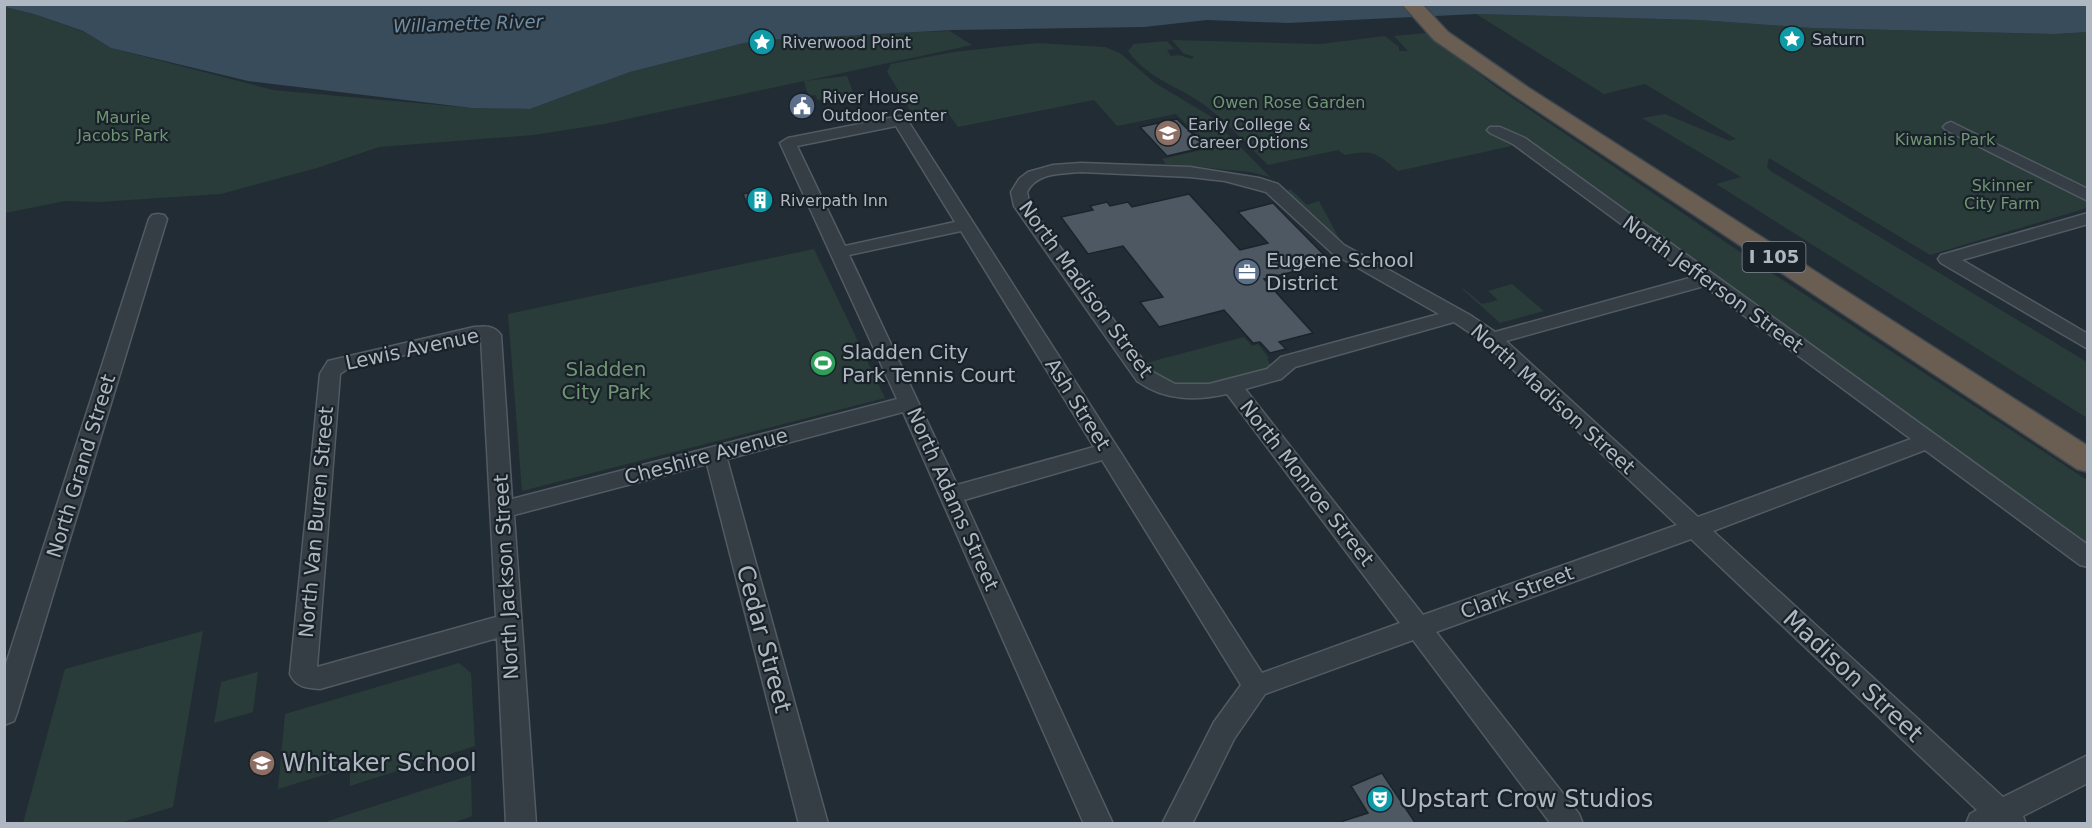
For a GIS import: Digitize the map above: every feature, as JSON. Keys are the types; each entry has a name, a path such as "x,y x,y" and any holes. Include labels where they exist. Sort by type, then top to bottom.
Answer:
{"highway":[{"path":"1411,4 1441,36 1473,51"},
{"name":"I 105","path":"1419,4 1532,99 2088,462"},
{"name":"I 105","path":"1432,4 1473,51 2088,438"}],"street":[{"name":"North Adams Street","path":"900,122 788,143 910,403 1099,824"},
{"name":"Ash Street","path":"900,122 1256,686"},
{"path":"1951,127 2088,196"},
{"name":"North Jefferson Street","path":"1496,130 1519,141 2088,558"},
{"name":"North Madison Street","path":"1174,391 1157,385 1140,371 1022,206 1019,192 1025,181 1032,175 1059,168 1147,169 1198,172 1260,182 1281,195 1323,238 1338,249 1456,315 1492,339 1695,528"},
{"path":"2088,218 1947,259 2088,344"},
{"name":"North Grand Street","path":"4,714 158,219"},
{"path":"840,252 965,225"},
{"path":"1492,339 1707,279"},
{"path":"1232,386 1274,374 1288,362 1456,315"},
{"name":"Lewis Avenue","path":"335,366 474,333 488,333"},
{"name":"North Jackson Street","path":"488,333 492,338 521,824"},
{"name":"North Van Buren Street","path":"335,366 330,374 302,669 307,677 320,678 509,624"},
{"name":"North Monroe Street","path":"1174,391 1204,392 1232,386 1569,824"},
{"name":"Cheshire Avenue","path":"502,510 910,403"},
{"name":"Clark Street","path":"1256,686 1695,528 1928,441"},
{"path":"951,495 1107,451"},
{"name":"Cedar Street","path":"715,454 813,824"},
{"name":"Madison Street","path":"1695,528 1998,820"},
{"path":"1176,824 1197,788 1224,731 1256,686"},
{"path":"1998,820 2088,768"}],"green space":[{"name":"Maurie Jacobs Park","path":"5,7 34,14 84,32 111,48 273,90 472,108 530,109 630,72 744,43 786,37 950,31 972,45 805,81 847,76 854,95 817,100 816,95 808,96 804,81 604,124 534,135 379,147 317,168 221,194 99,202 65,201 5,213"},
{"name":"Kiwanis Park","path":"1476,14 1699,20 1812,28 2054,34 2087,32 2087,208 1930,255 1769,158 1767,167 2087,362 2087,418 1716,184 1741,177 1642,118 1665,114 1730,141 1736,139 1645,84 1604,94"},
{"name":"Owen Rose Garden","path":"1427,33 1496,87 1752,260 2087,480 2087,546 1532,144 1534,141 1398,171 1374,154 1362,152 1345,155 1338,150 1268,165 1215,114 1197,100 1146,69 1128,51 1134,44 1167,41 1174,49 1167,50 1171,56 1179,55 1192,59 1194,57 1183,53 1172,40 1320,44 1385,36 1399,47 1399,51 1408,51 1394,36"},
{"path":"1037,43 1105,47 1120,53 1155,83 1210,116 1270,177 1250,172 1166,164 1162,159 1210,148 1176,114 1117,126 1094,100 958,127 948,113 911,121 908,106 887,72 891,64 953,52"},
{"path":"1290,189 1307,205 1319,201 1341,242 1287,191"},
{"name":"Sladden City Park","path":"814,249 885,398 522,491 508,314"},
{"path":"1512,284 1544,311 1500,323 1462,289 1482,304 1498,300 1488,291"},
{"path":"1244,337 1252,346 1258,344 1269,358 1267,359 1272,367 1222,382 1189,386 1173,383 1159,376 1146,363"},
{"path":"203,631 173,807 120,823 23,823 65,669"},
{"path":"459,663 471,673 475,746 350,786 350,767 278,789 285,714"},
{"path":"258,672 253,712 214,723 221,682"},
{"path":"471,775 472,816 450,824 328,823 328,821"}],"water":[{"name":"Willamette River","path":"2087,4 2088,32 2054,34 1812,28 1699,20 1476,14 1288,23 1207,20 1144,27 954,30 765,40 744,43 630,72 530,109 472,108 248,81 111,48 83,31 4,5"}],"building":[{"name":"Early College & Career Options","path":"1177,119 1206,147 1167,156 1140,127"},
{"name":"Riverpath Inn","path":"768,189 775,203 749,209 743,194"},
{"name":"Eugene School District","path":"1189,194 1240,250 1268,243 1238,212 1273,203 1331,262 1264,279 1313,333 1279,342 1286,349 1270,353 1260,342 1253,343 1224,310 1159,327 1140,302 1163,297 1123,246 1088,254 1061,217 1093,210 1090,206 1107,202 1110,206 1128,202 1132,207"},
{"name":"Upstart Crow Studios","path":"1382,773 1416,824 1343,824 1343,821 1368,813 1351,786"}],"place":[{"name":"Saturn","path":"1792,39"},
{"name":"Riverwood Point","path":"762,42"},
{"name":"River House Outdoor Center","path":"802,106"},
{"name":"Early College & Career Options","path":"1168,133"},
{"name":"Riverpath Inn","path":"760,200"},
{"name":"Eugene School District","path":"1247,272"},
{"name":"Sladden City Park Tennis Court","path":"823,363"},
{"name":"Whitaker School","path":"262,763"},
{"name":"Upstart Crow Studios","path":"1380,799"}],"park label":[{"name":"Skinner City Farm","path":"2002,194"}]}
